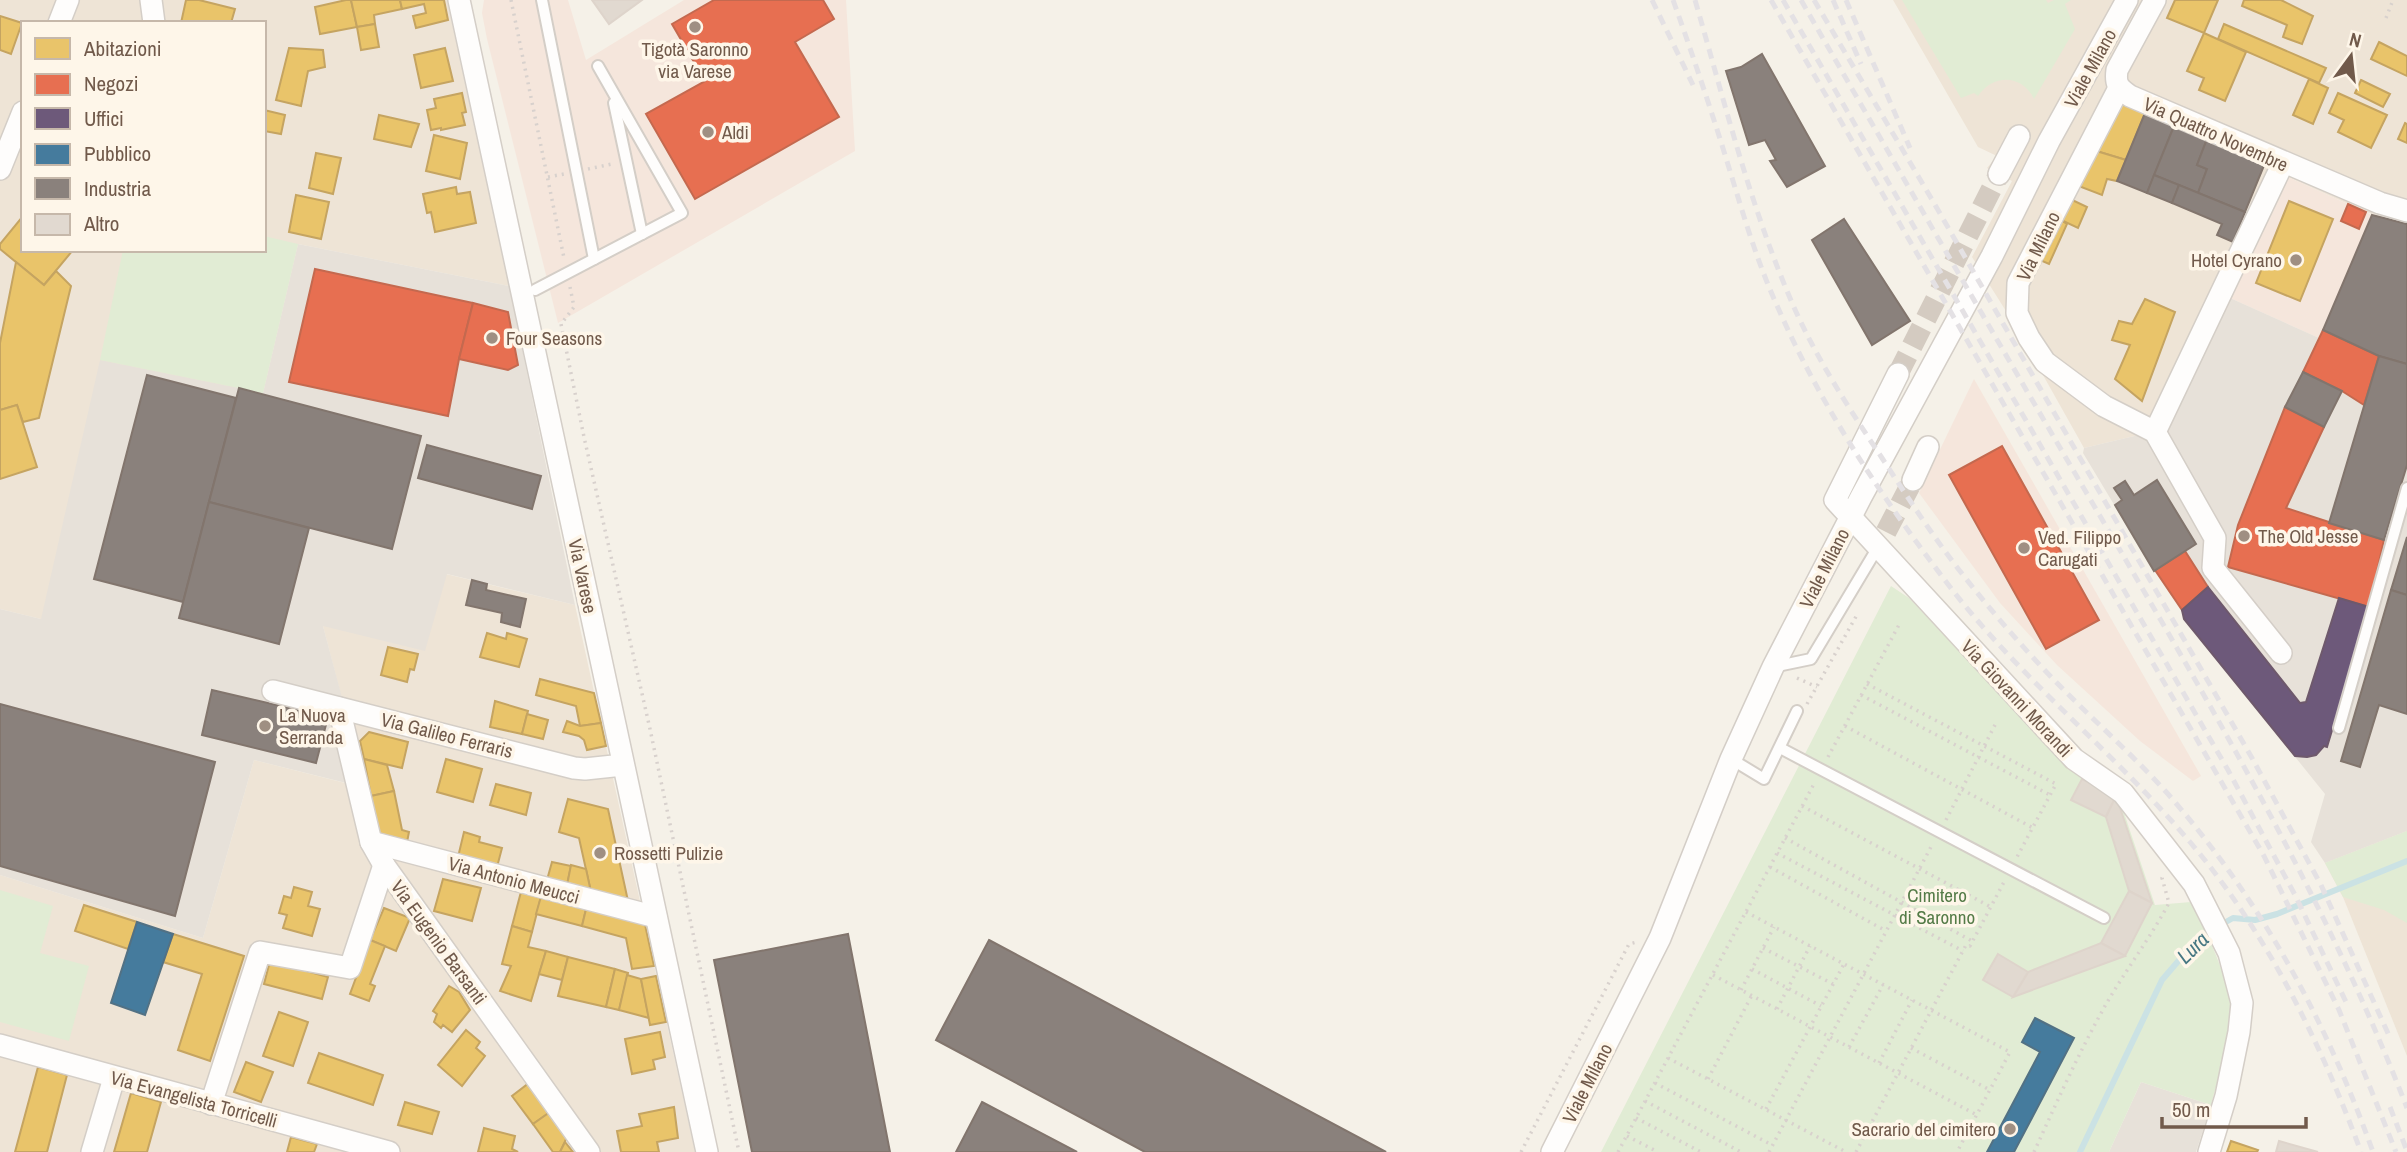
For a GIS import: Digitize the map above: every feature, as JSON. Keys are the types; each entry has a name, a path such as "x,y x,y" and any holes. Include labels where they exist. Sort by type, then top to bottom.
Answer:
{"street":[{"path":"60,21 68,0"},
{"path":"151,0 154,21"},
{"name":"Via Varese","path":"459,0 707,1152"},
{"name":"Via Varese","path":"474,0 480,41 719,1152"},
{"name":"Viale Milano","path":"1552,1152 1660,938 1731,760 1773,667 1851,516 1992,256 2049,141 2127,0"},
{"path":"2119,88 2115,81 2117,70 2155,0"},
{"name":"Via Quattro Novembre","path":"2119,88 2130,96 2283,163 2380,203 2407,211"},
{"name":"Via Milano","path":"2119,88 2018,283 2017,313 2045,362 2104,406 2155,432"},
{"path":"0,169 21,117"},
{"path":"1999,174 2019,136"},
{"path":"2281,653 2213,568 2215,538 2155,432 2283,163"},
{"name":"Via Giovanni Morandi","path":"1898,374 1835,500 1882,539 2074,759 2123,793 2194,884 2229,953 2242,1003 2227,1096 2209,1152"},
{"path":"1913,480 1928,447"},
{"name":"Via Galileo Ferraris","path":"273,691 574,768 623,765"},
{"name":"Via Eugenio Barsanti","path":"339,708 372,842 384,865 589,1152"},
{"name":"Via Antonio Meucci","path":"372,842 656,917"},
{"path":"211,1104 260,952 350,968 384,865"},
{"name":"Via Evangelista Torricelli","path":"0,1045 376,1151"},
{"path":"92,1152 114,1078"}],"lane":[{"path":"542,0 594,259"},
{"path":"535,290 682,213 598,66"},
{"path":"612,90 642,234"},
{"path":"2339,728 2407,488"},
{"path":"1773,667 1811,659 1882,539"},
{"path":"1731,760 1764,779 1797,711"},
{"path":"1780,748 2104,918"}],"path":[{"path":"511,0 574,307 561,324 739,1152"},
{"path":"2386,18 2393,0"},
{"path":"548,177 627,161"},
{"path":"1856,1152 1966,945 1970,947 2056,784 1867,684"},
{"path":"1861,695 2050,795"},
{"path":"1769,1152 1996,723"},
{"path":"1845,726 2033,828"},
{"path":"1802,806 1991,907"},
{"path":"1785,838 1972,941"},
{"path":"1777,853 1963,951"},
{"path":"2034,1152 2101,1012 2150,938 2169,903 2162,878 2175,857"},
{"path":"1770,867 1886,931"},
{"path":"1618,1152 1746,912 2010,1052 1957,1152"},
{"path":"1741,990 1774,927"},
{"path":"1521,1152 1629,944 1660,938"},
{"path":"1777,1009 1810,946"},
{"path":"1763,948 1833,985"},
{"path":"1766,1109 1843,964"},
{"path":"1752,969 1821,1006"},
{"path":"1712,975 1977,1115"},
{"path":"1849,1047 1883,985"},
{"path":"1708,1079 1752,995"},
{"path":"1879,1063 1912,1000"},
{"path":"1912,1048 1990,1090"},
{"path":"1668,1058 1846,1152"},
{"path":"1655,1083 1772,1145"},
{"path":"1645,1101 1741,1152"},
{"path":"1636,1118 1701,1152"},
{"path":"1627,1136 1658,1152"}],"shaded area":[{"path":"0,0 447,0 509,286 298,244 263,393 41,619 0,609"},
{"path":"484,0 568,0 586,60 684,0 846,0 855,151 558,323 487,39 482,13"},
{"path":"1893,0 2407,0 2407,224 2366,212 2288,177 2168,428 2084,448 2016,327 1972,257 2012,181 1987,168 1997,156 1978,147"},
{"path":"2288,177 2372,215 2319,338 2230,298"},
{"path":"2372,215 2407,224 2407,831 2325,863 2311,842 2325,794 2184,619 2182,610 2156,570 2154,571 2083,453 2084,448 2168,428 2230,298 2319,338"},
{"path":"298,244 509,286 575,605 447,574 425,651 323,626 366,788 254,760 203,938 0,875 0,609 41,619 100,360 263,393"},
{"path":"1974,379 2201,776 2193,781 2140,741 2057,665 2000,603 1919,493"},
{"path":"446,574 575,605 695,1152 0,1152 0,875 203,938 254,760 365,788 323,626"},
{"path":"2407,831 2407,1056 2343,897 2325,863"},
{"path":"2141,1082 2211,1105 2196,1152 2109,1152"}],"green space":[{"path":"1902,0 2046,0 2048,3 2054,0 2071,0 2065,4 2075,29 2034,99 2022,85 2007,80 1991,84 1978,96 1974,93 1961,98"},
{"path":"266,236 298,244 263,393 100,360 123,252 266,252"},
{"name":"Cimitero di Saronno","path":"1891,586 1909,598 2071,770 2118,795 2155,905 2191,902 2219,963 2230,1003 2228,1042 2211,1105 2141,1082 2109,1152 1601,1152"},
{"path":"2407,831 2407,923 2384,910 2343,897 2325,863"},
{"path":"0,890 53,906 40,953 89,966 69,1041 0,1022"}],"building: Abitazioni":[{"path":"186,0 199,0 235,9 232,21 181,21"},
{"path":"351,0 357,27 320,34 315,7"},
{"path":"351,0 400,0 402,9 374,15 375,24 357,27"},
{"path":"400,0 444,0 448,20 416,28 413,16 426,13 424,4 402,9"},
{"path":"2175,0 2218,0 2204,33 2167,18"},
{"path":"2244,0 2281,0 2313,16 2302,44 2283,37 2287,25 2242,6"},
{"path":"0,16 21,23 11,54 0,50"},
{"path":"375,24 379,47 361,50 357,27"},
{"path":"2224,24 2326,68 2319,83 2218,39"},
{"path":"2204,33 2246,52 2225,101 2199,90 2204,78 2187,71"},
{"path":"2379,42 2407,56 2407,76 2371,59"},
{"path":"289,48 323,50 325,67 308,71 301,106 276,100"},
{"path":"445,48 453,81 421,88 414,55"},
{"path":"2309,79 2328,88 2313,124 2293,115"},
{"path":"2361,80 2390,94 2383,107 2355,93"},
{"path":"462,93 466,112 462,113 465,125 431,130 427,110 436,108 434,99"},
{"path":"2338,93 2387,115 2371,148 2338,132 2344,120 2329,113"},
{"path":"2119,103 2145,113 2126,160 2093,150"},
{"path":"266,110 285,115 281,134 266,131"},
{"path":"379,115 419,124 411,147 374,139"},
{"path":"2405,123 2407,124 2407,143 2398,139"},
{"path":"434,135 467,143 460,179 426,171"},
{"path":"2093,150 2126,160 2117,181 2107,179 2102,195 2076,185"},
{"path":"316,153 341,158 333,194 309,188"},
{"path":"456,187 457,194 470,192 476,223 435,232 431,212 427,213 423,194"},
{"path":"296,195 329,202 321,239 289,232"},
{"path":"2068,198 2087,207 2078,228 2059,219"},
{"path":"2289,201 2333,219 2300,301 2256,283"},
{"path":"21,218 21,252 71,252 44,285 0,249 0,244"},
{"path":"2059,219 2067,224 2049,264 2040,260"},
{"path":"16,262 44,285 56,271 71,286 39,418 23,422 17,405 0,410 0,343"},
{"path":"2145,299 2175,312 2142,401 2115,379 2130,345 2112,340 2119,321 2132,324"},
{"path":"17,405 37,467 0,479 0,410"},
{"path":"487,633 506,639 507,633 527,639 519,667 480,657"},
{"path":"388,647 418,654 414,670 410,669 407,682 381,675"},
{"path":"540,679 594,693 601,723 580,726 576,706 536,695"},
{"path":"495,701 528,711 522,734 490,727"},
{"path":"527,714 548,720 543,739 522,734"},
{"path":"567,721 580,726 601,723 606,746 587,750 584,740 579,736 563,732"},
{"path":"369,732 408,742 402,768 364,759 360,741"},
{"path":"364,759 387,765 394,791 371,796"},
{"path":"446,759 482,769 473,802 437,792"},
{"path":"496,784 531,793 526,815 490,805"},
{"path":"394,791 402,830 409,832 406,847 380,840 371,796"},
{"name":"Rossetti Pulizie","path":"568,799 608,809 628,901 591,892 579,838 559,832"},
{"path":"464,832 480,837 479,842 502,848 497,867 458,857"},
{"path":"552,862 571,866 567,885 547,880"},
{"path":"571,865 586,869 591,892 567,885"},
{"path":"443,879 481,888 472,921 434,911"},
{"path":"294,887 312,892 308,906 320,909 312,936 283,928 287,915 279,913 284,896 291,898"},
{"path":"522,888 542,893 532,932 512,926"},
{"path":"542,893 587,905 582,926 536,914"},
{"path":"84,905 137,922 128,949 75,931"},
{"path":"587,905 644,920 654,966 632,969 626,938 582,926"},
{"path":"384,908 410,918 396,951 370,940"},
{"path":"512,926 532,932 528,947 546,951 531,1001 500,991 511,966 502,964"},
{"path":"173,934 244,956 210,1061 178,1050 202,974 163,962"},
{"path":"370,940 385,946 370,984 375,986 369,1001 350,994"},
{"path":"546,951 568,957 562,980 539,974"},
{"path":"568,957 615,969 606,1007 558,996"},
{"path":"270,961 328,977 322,999 264,984"},
{"path":"615,969 628,973 619,1010 606,1007"},
{"path":"627,975 641,979 649,1018 619,1010"},
{"path":"656,976 666,1022 650,1025 641,979"},
{"path":"449,986 459,992 470,1010 452,1032 434,1022 437,1014 433,1011"},
{"path":"279,1012 308,1022 293,1066 263,1056"},
{"path":"466,1030 480,1042 476,1048 485,1056 462,1086 438,1065"},
{"path":"660,1032 665,1057 653,1060 655,1069 632,1074 625,1039"},
{"path":"319,1053 383,1075 373,1105 308,1083"},
{"path":"246,1062 273,1072 261,1102 234,1092"},
{"path":"38,1067 67,1075 47,1152 15,1152"},
{"path":"529,1083 550,1112 533,1124 512,1096"},
{"path":"131,1093 161,1102 147,1152 114,1152"},
{"path":"405,1102 439,1112 432,1134 398,1125"},
{"path":"674,1107 678,1138 657,1142 659,1152 621,1152 617,1131 642,1126 639,1114"},
{"path":"550,1112 568,1135 560,1152 553,1152 533,1124"},
{"path":"484,1128 515,1136 512,1149 518,1152 478,1152"},
{"path":"291,1137 317,1144 314,1152 287,1152"},
{"path":"2231,1141 2258,1150 2227,1152"},
{"path":"565,1142 573,1152 560,1152"}],"building: Negozi":[{"path":"714,0 823,0 834,19 795,42 839,117 695,199 646,114 705,81 672,24"},
{"path":"2348,204 2366,212 2359,229 2341,221"},
{"path":"315,269 473,303 448,416 289,382"},
{"path":"473,303 508,312 518,365 508,370 459,359"},
{"path":"2323,330 2379,356 2364,405 2303,372"},
{"path":"2285,407 2324,427 2286,508 2384,540 2369,607 2228,567 2238,525"},
{"name":"Ved. Filippo Carugati","path":"2002,446 2099,620 2046,649 1949,475"},
{"path":"2185,551 2208,587 2182,610 2155,570"}],"building: Uffici":[{"path":"2208,587 2300,703 2306,702 2339,598 2369,607 2327,747 2324,746 2316,755 2295,756 2184,619 2182,610"}],"building: Pubblico":[{"path":"137,922 173,934 145,1015 111,1003"},
{"path":"2035,1018 2074,1038 2014,1152 1987,1152 2040,1052 2022,1042"}],"building: Industria":[{"path":"1762,54 1825,166 1787,187 1770,161 1776,160 1765,140 1749,145 1726,71 1741,67"},
{"path":"2145,113 2174,126 2147,193 2117,181"},
{"path":"2174,126 2207,139 2197,165 2207,169 2198,193 2154,175"},
{"path":"2207,139 2265,163 2245,212 2198,193 2207,169 2197,165"},
{"path":"2154,175 2179,185 2172,203 2147,193"},
{"path":"2179,185 2245,212 2233,242 2217,235 2222,224 2172,203"},
{"path":"2372,215 2407,224 2407,364 2379,356 2323,330"},
{"path":"1844,219 1910,321 1872,345 1812,240"},
{"path":"2379,356 2407,364 2407,465 2384,540 2329,523"},
{"path":"2303,372 2342,391 2324,427 2285,407"},
{"path":"147,375 236,398 183,602 94,579"},
{"path":"239,388 421,436 392,549 209,502"},
{"path":"427,445 541,476 532,509 418,478"},
{"path":"2157,480 2196,544 2154,571 2115,505 2122,500 2114,488 2125,481 2134,495"},
{"path":"209,502 309,528 279,644 179,618"},
{"path":"2407,537 2407,595 2391,590"},
{"path":"472,580 487,584 486,590 526,599 520,627 501,622 502,613 466,605"},
{"path":"2391,590 2407,595 2407,714 2379,705 2360,767 2341,761"},
{"name":"La Nuova Serranda","path":"212,690 328,717 316,763 202,735"},
{"path":"0,704 215,762 175,916 0,866"},
{"path":"848,934 890,1152 752,1152 714,960"},
{"path":"989,940 1386,1152 1145,1152 936,1040"},
{"path":"982,1102 1077,1152 956,1152"}],"building: Altro":[{"path":"592,0 642,0 609,24"},
{"path":"2082,779 2116,796 2106,817 2071,800"},
{"path":"2116,796 2152,903 2129,891 2106,817"},
{"path":"2129,891 2152,903 2125,956 2101,943"},
{"path":"2101,943 2125,956 2013,997 2028,972"},
{"path":"1998,954 2028,972 2013,997 1983,980"},
{"path":"2279,1141 2318,1152 2276,1152"}],"waterway":[{"name":"Lura","path":"2080,1152 2162,980 2199,937 2233,918 2255,920 2277,914 2407,861"}],"tunnel":[{"path":"1898,374 1999,174"},
{"path":"1886,532 1913,480"}],"railway":[{"path":"1652,0 1693,85"},
{"path":"1673,0 1762,269 1796,346 1834,417 1900,519 1975,618 2035,683 2161,809 2218,877 2267,951 2289,990 2328,1070 2361,1152"},
{"path":"1695,0 1738,150 1775,262 1799,319 1832,380 1921,518 1974,589 2045,670 2168,794 2233,877 2262,919 2312,1008 2373,1152"},
{"path":"1771,0 2264,856 2339,1010 2396,1152"},
{"path":"1783,0 2228,770 2295,895 2347,1004"},
{"path":"1801,0 2151,603 2270,815 2343,959 2407,1108"},
{"path":"1814,0 1934,203 2252,758 2321,885 2391,1040"},
{"path":"1833,0 1861,64"},
{"path":"1846,0 1910,148"},
{"path":"2390,1107 2407,1151"}],"place":[{"name":"Tigotà Saronno via Varese","path":"695,27"},
{"name":"Aldi","path":"708,132"},
{"name":"Hotel Cyrano","path":"2296,260"},
{"name":"Four Seasons","path":"492,338"},
{"name":"The Old Jesse","path":"2244,536"},
{"name":"Ved. Filippo Carugati","path":"2024,548"},
{"name":"La Nuova Serranda","path":"265,726"},
{"name":"Rossetti Pulizie","path":"600,853"},
{"name":"Sacrario del cimitero","path":"2010,1129"}]}
